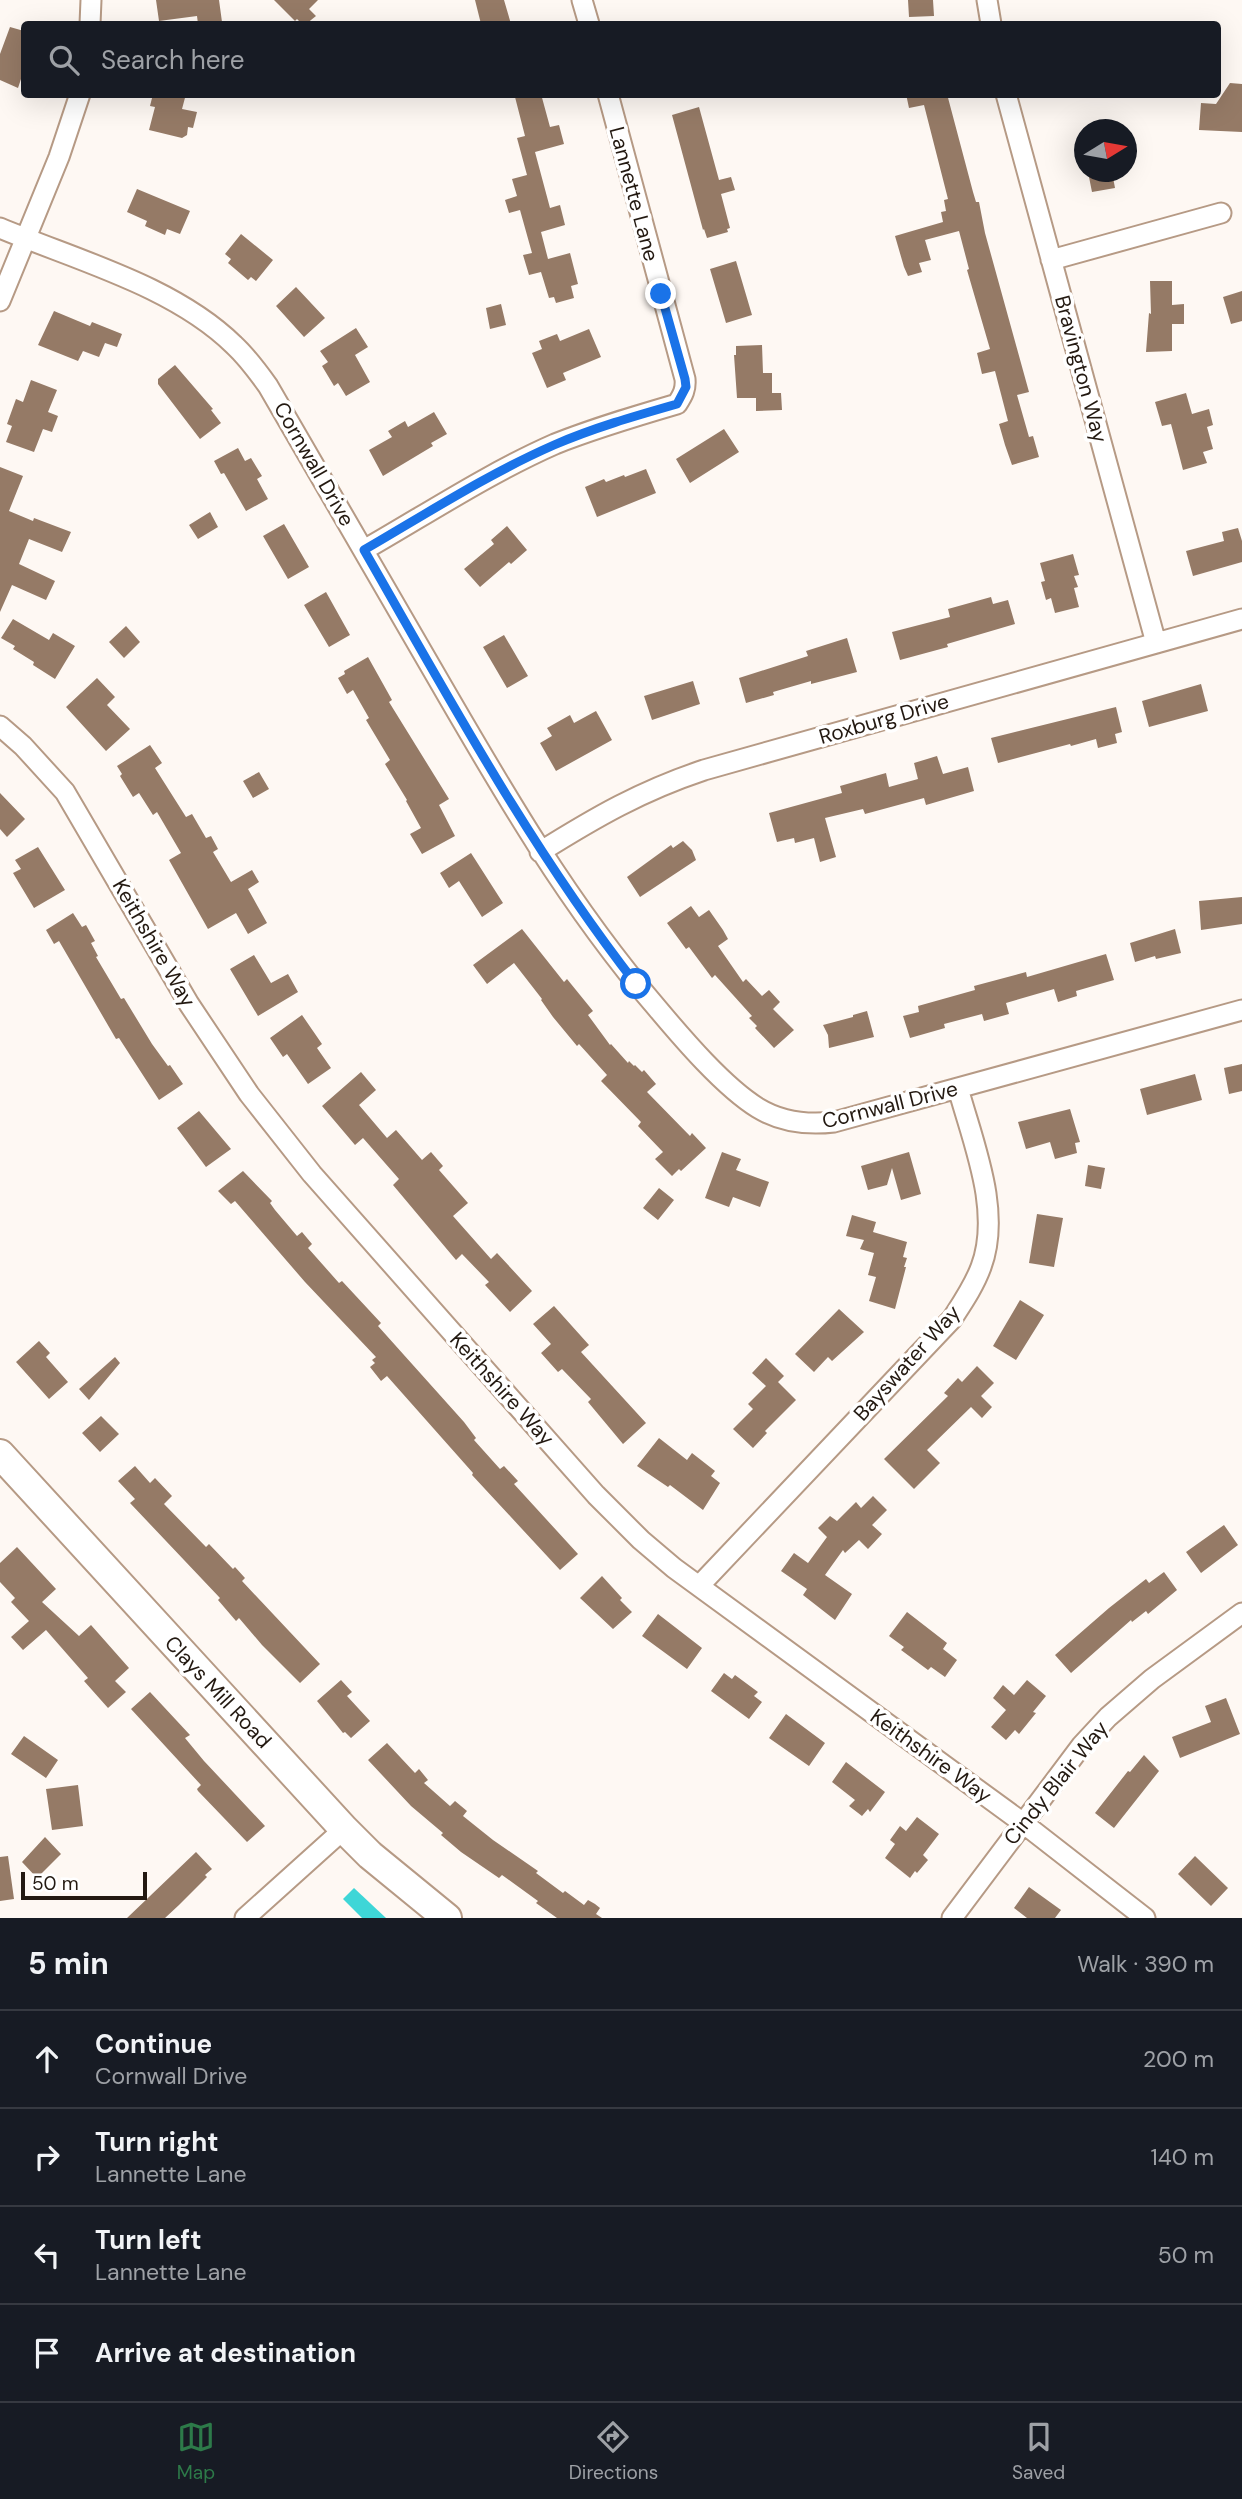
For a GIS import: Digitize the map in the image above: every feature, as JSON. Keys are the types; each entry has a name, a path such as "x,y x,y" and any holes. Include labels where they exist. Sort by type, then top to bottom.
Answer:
{"main road":[{"name":"Clays Mill Road","path":"0,1454 344,1829 370,1855 447,1918"}],"street":[{"path":"90,0 90,21"},
{"path":"582,0 588,21"},
{"path":"987,0 990,21"},
{"path":"0,301 59,157 79,98"},
{"name":"Lannette Lane","path":"364,550 555,444 677,404 682,396 686,387 685,379 609,98"},
{"name":"Bravington Way","path":"1007,98 1156,643"},
{"path":"1051,260 1221,213"},
{"name":"Cornwall Drive","path":"0,228 106,270 165,297 194,313 234,344 268,386 540,852 593,929 643,993 739,1094 760,1109 800,1122 834,1122 1242,1010"},
{"name":"Roxburg Drive","path":"540,852 630,799 693,773 1242,620"},
{"name":"Keithshire Way","path":"0,726 38,760 65,792 189,1004 249,1094 312,1174 596,1495 641,1540 699,1586 1023,1823 1145,1918"},
{"name":"Bayswater Way","path":"699,1586 952,1319 970,1291 982,1266 988,1224 983,1181 958,1088"},
{"name":"Cindy Blair Way","path":"952,1918 1082,1745 1108,1717 1152,1679 1242,1613"},
{"path":"245,1918 344,1829"}],"water":[{"path":"354,1888 386,1918 362,1918 343,1899"}],"building":[{"path":"156,0 219,0 222,21 198,21 197,16 159,21"},
{"path":"274,0 318,0 309,9 316,16 310,21 295,21"},
{"path":"475,0 504,0 510,21 480,21"},
{"path":"908,0 933,0 934,16 909,17"},
{"path":"10,27 21,30 21,79 18,88 0,80 0,54"},
{"path":"1230,83 1242,84 1242,132 1199,130 1201,103 1216,104"},
{"path":"152,98 185,98 182,109 197,112 193,128 188,127 187,135 182,138 149,130 155,107 150,106"},
{"path":"515,98 542,98 550,127 559,125 564,144 535,152 550,208 560,205 565,225 541,232 548,259 570,253 578,284 571,286 574,298 556,303 554,297 549,298 541,272 529,275 523,255 532,253 520,210 509,213 505,200 517,196 512,179 527,175 517,138 525,136"},
{"path":"907,98 948,98 973,192 976,202 979,202 1029,392 1017,395 1029,437 1033,436 1039,457 1012,465 999,424 1008,421 995,371 982,374 977,353 990,349 967,270 969,269 959,231 925,240 931,260 919,263 922,272 908,276 904,267 895,236 943,222 941,212 946,211 944,200 948,199 924,105 909,108"},
{"path":"699,107 719,180 731,177 735,190 721,194 730,228 727,229 728,232 707,238 672,115"},
{"path":"1090,182 1114,182 1115,188 1092,192"},
{"path":"137,189 190,211 180,234 167,229 165,235 145,226 147,221 127,212"},
{"path":"241,234 273,260 256,281 251,277 248,280 228,263 231,259 225,254"},
{"path":"736,261 752,315 726,323 710,269"},
{"path":"1150,281 1172,281 1172,305 1184,304 1184,324 1172,324 1172,351 1146,352 1149,313 1151,314"},
{"path":"296,287 325,318 304,337 276,306"},
{"path":"1242,291 1242,321 1231,324 1223,297"},
{"path":"501,304 506,325 490,329 486,308"},
{"path":"54,311 90,326 92,322 122,334 117,347 105,343 99,357 83,351 78,361 38,345"},
{"path":"356,328 368,347 355,355 370,382 346,396 338,383 334,386 322,366 328,362 320,351"},
{"path":"589,329 601,357 563,373 566,380 547,388 532,353 542,349 539,341 557,334 560,341"},
{"path":"762,345 763,373 772,373 772,393 781,393 782,410 756,411 756,398 737,398 734,355 736,346"},
{"path":"175,365 213,409 211,410 221,423 200,439 158,384 158,379"},
{"path":"31,380 57,390 48,412 58,416 52,432 43,429 34,452 6,442 12,426 7,424 16,399 23,402"},
{"path":"1186,393 1192,414 1209,409 1213,425 1207,427 1213,449 1203,452 1207,463 1183,470 1171,424 1162,426 1155,402"},
{"path":"434,412 447,434 431,443 433,446 383,476 369,450 392,437 388,431 405,421 408,427"},
{"path":"724,429 739,452 690,483 676,459"},
{"path":"238,448 245,461 251,458 262,476 257,479 268,499 246,511 214,461"},
{"path":"0,467 23,476 9,511 71,532 62,552 29,539 19,564 55,581 46,600 12,585 0,612"},
{"path":"646,469 656,493 597,517 585,487 604,479 606,482"},
{"path":"210,512 218,527 198,539 189,525"},
{"path":"284,524 309,567 288,579 263,536"},
{"path":"507,526 527,550 480,587 464,569 494,544 491,540"},
{"path":"1238,528 1242,541 1242,562 1193,576 1186,551 1224,541 1222,532"},
{"path":"1073,554 1079,575 1074,576 1078,587 1074,588 1079,607 1055,613 1051,598 1046,600 1040,563"},
{"path":"326,592 350,635 329,647 304,605"},
{"path":"991,597 993,604 1008,600 1015,624 900,660 892,632 950,617 948,609"},
{"path":"13,619 49,640 53,633 75,646 55,679 33,665 34,662 1,638"},
{"path":"126,626 140,642 124,658 109,642"},
{"path":"504,635 528,676 507,688 483,647"},
{"path":"847,638 857,672 811,684 811,681 746,703 739,678 808,656 806,651"},
{"path":"368,657 392,700 389,702 449,799 439,805 455,836 422,854 410,834 421,828 385,764 390,760 366,720 369,718 353,690 347,694 338,678 345,674 344,671"},
{"path":"97,678 115,697 107,705 130,729 106,751 66,707"},
{"path":"693,681 700,704 652,720 644,696"},
{"path":"1201,684 1208,711 1149,727 1142,701"},
{"path":"1116,707 1122,732 1115,734 1117,743 1098,748 1096,739 998,763 991,738"},
{"path":"596,711 612,740 556,771 540,743 552,736 547,728 570,715 574,723"},
{"path":"150,745 162,763 155,768 186,817 192,814 206,838 211,836 218,849 213,852 231,882 252,870 259,882 248,889 267,923 248,934 236,913 208,929 169,860 181,853 157,812 153,815 139,793 133,797 120,776 122,774 117,766"},
{"path":"937,756 943,774 968,767 974,791 926,805 924,798 865,814 863,809 825,818 836,857 820,862 814,838 795,843 794,838 777,842 769,813 842,793 840,786 886,773 889,787 918,779 914,763"},
{"path":"259,772 269,789 253,798 243,781"},
{"path":"0,793 25,819 7,837 0,829"},
{"path":"683,841 692,850 696,860 640,897 627,877 671,845 673,848"},
{"path":"38,847 65,890 34,908 13,873 21,869 15,860"},
{"path":"471,853 503,903 482,917 459,881 449,888 440,873"},
{"path":"1242,897 1242,924 1201,930 1199,901"},
{"path":"691,906 699,917 709,910 723,930 728,939 718,946 743,982 746,979 762,996 769,990 780,1002 773,1009 794,1030 774,1048 755,1028 757,1026 749,1018 752,1016 715,975 712,978 667,923"},
{"path":"73,913 82,927 86,925 95,941 91,943 98,956 96,957 121,999 124,998 152,1044 183,1084 159,1100 119,1038 116,1039 59,941 54,944 46,930"},
{"path":"522,929 564,982 567,979 593,1011 588,1015 610,1045 628,1063 629,1061 642,1072 644,1070 656,1084 647,1092 690,1136 692,1133 706,1148 681,1171 679,1169 672,1176 655,1159 663,1152 638,1126 641,1122 601,1081 607,1075 579,1044 577,1046 514,963 487,984 473,965"},
{"path":"1175,929 1181,953 1135,962 1130,943"},
{"path":"1106,954 1114,980 1076,991 1077,996 1058,1002 1054,989 1006,1003 1009,1014 984,1021 982,1014 944,1024 945,1028 910,1038 903,1016 919,1012 918,1006 975,990 974,986 1026,972 1027,977"},
{"path":"254,955 271,983 288,974 298,992 258,1016 230,969"},
{"path":"867,1011 874,1037 829,1048 828,1035 823,1025"},
{"path":"302,1015 322,1044 317,1048 331,1068 308,1084 287,1054 283,1057 270,1038"},
{"path":"1242,1064 1242,1091 1229,1094 1224,1068"},
{"path":"361,1072 376,1090 359,1105 387,1138 396,1130 422,1160 431,1152 443,1166 439,1170 468,1203 453,1216 491,1259 497,1253 532,1291 510,1312 485,1285 489,1282 462,1254 456,1260 393,1185 399,1179 363,1138 355,1145 322,1106"},
{"path":"1195,1074 1202,1100 1147,1115 1140,1089"},
{"path":"1070,1109 1080,1142 1075,1143 1077,1153 1055,1159 1050,1142 1026,1149 1018,1122"},
{"path":"199,1111 231,1149 206,1167 177,1128"},
{"path":"722,1152 741,1159 736,1170 769,1182 760,1207 733,1197 729,1207 705,1198"},
{"path":"909,1152 921,1194 901,1200 892,1168 887,1185 868,1190 861,1166"},
{"path":"1088,1165 1105,1168 1101,1189 1085,1186"},
{"path":"243,1171 272,1201 270,1203 275,1210 297,1236 302,1232 312,1244 308,1248 339,1283 342,1281 381,1323 378,1326 464,1422 476,1438 474,1440 500,1469 504,1466 518,1481 514,1484 578,1554 560,1570 472,1475 387,1376 381,1381 370,1367 375,1363 372,1360 376,1357 305,1282 235,1201 231,1204 218,1191"},
{"path":"659,1188 674,1200 658,1220 643,1208"},
{"path":"1037,1214 1063,1218 1054,1267 1029,1263"},
{"path":"852,1215 876,1222 873,1232 907,1242 903,1257 907,1258 906,1267 895,1309 869,1301 876,1277 868,1275 874,1253 860,1249 864,1240 846,1236"},
{"path":"1020,1300 1044,1315 1016,1360 993,1346"},
{"path":"554,1306 589,1345 581,1352 646,1423 623,1444 588,1402 591,1399 562,1369 558,1372 541,1353 551,1344 533,1324"},
{"path":"839,1309 864,1332 832,1361 828,1357 814,1372 795,1354"},
{"path":"39,1341 50,1353 46,1357 68,1382 49,1399 16,1362"},
{"path":"115,1357 120,1363 89,1400 79,1389"},
{"path":"766,1358 784,1376 778,1382 796,1400 765,1431 767,1433 753,1448 733,1429 753,1409 748,1404 766,1386 752,1373"},
{"path":"977,1366 994,1383 981,1396 992,1407 982,1418 971,1407 927,1450 940,1463 914,1489 884,1459 948,1396 944,1393 958,1378 962,1382"},
{"path":"101,1416 119,1434 100,1452 82,1433"},
{"path":"659,1438 687,1460 692,1453 715,1471 711,1476 720,1483 703,1510 670,1485 668,1487 637,1466"},
{"path":"135,1466 150,1483 155,1478 172,1496 164,1504 206,1547 209,1544 233,1569 235,1567 245,1578 242,1581 320,1664 300,1683 239,1618 236,1621 218,1600 220,1598 130,1503 135,1499 118,1481"},
{"path":"873,1496 887,1510 872,1525 882,1534 868,1549 859,1540 845,1553 843,1550 825,1575 852,1594 835,1620 803,1595 807,1589 781,1571 794,1553 808,1563 827,1537 818,1528 830,1516 837,1521 856,1502 861,1508"},
{"path":"1224,1525 1238,1545 1201,1573 1186,1552"},
{"path":"17,1547 56,1589 42,1602 79,1636 91,1625 129,1668 115,1681 126,1692 108,1708 84,1681 88,1678 46,1630 23,1650 11,1637 29,1621 11,1602 15,1598 0,1582 0,1563"},
{"path":"1164,1572 1177,1590 1148,1614 1146,1611 1132,1622 1131,1620 1071,1673 1055,1655 1146,1579 1149,1583"},
{"path":"602,1576 632,1612 613,1629 580,1598"},
{"path":"907,1612 947,1643 943,1649 957,1660 945,1677 931,1667 928,1670 901,1650 904,1647 889,1636"},
{"path":"658,1614 702,1648 687,1669 642,1636"},
{"path":"724,1673 732,1679 735,1675 758,1692 754,1696 762,1702 749,1719 711,1691"},
{"path":"341,1680 352,1692 347,1696 370,1721 351,1738 343,1733 317,1701"},
{"path":"1027,1680 1046,1696 1019,1734 1015,1730 1006,1740 991,1727 1006,1710 993,1698 1003,1685 1014,1695"},
{"path":"150,1692 190,1735 185,1738 204,1761 265,1826 247,1842 198,1791 201,1785 131,1709"},
{"path":"1226,1698 1240,1734 1180,1758 1172,1737 1211,1722 1205,1706"},
{"path":"786,1714 825,1743 809,1766 769,1738"},
{"path":"24,1736 58,1760 46,1778 11,1754"},
{"path":"387,1743 415,1773 419,1769 428,1780 424,1783 450,1806 455,1801 467,1811 463,1816 538,1871 536,1873 563,1893 565,1891 584,1905 588,1900 595,1904 600,1908 596,1914 602,1918 557,1918 502,1875 499,1878 461,1852 411,1806 368,1760"},
{"path":"1144,1755 1159,1771 1114,1828 1095,1813"},
{"path":"846,1762 885,1792 870,1812 868,1809 862,1816 849,1806 855,1800 832,1782"},
{"path":"78,1785 83,1826 52,1830 46,1789"},
{"path":"917,1817 939,1834 923,1855 928,1860 910,1878 885,1858 895,1844 890,1840 900,1826 906,1831"},
{"path":"45,1837 61,1854 37,1878 22,1862"},
{"path":"196,1852 212,1869 179,1905 165,1918 127,1918"},
{"path":"8,1856 14,1899 0,1901 0,1857"},
{"path":"1195,1856 1228,1888 1211,1906 1178,1874"},
{"path":"1029,1887 1061,1910 1055,1918 1027,1918 1014,1908"}],"route":[{"path":"636,984 593,929 540,852 364,550 555,444 677,404 686,387 685,379 661,294"}]}
